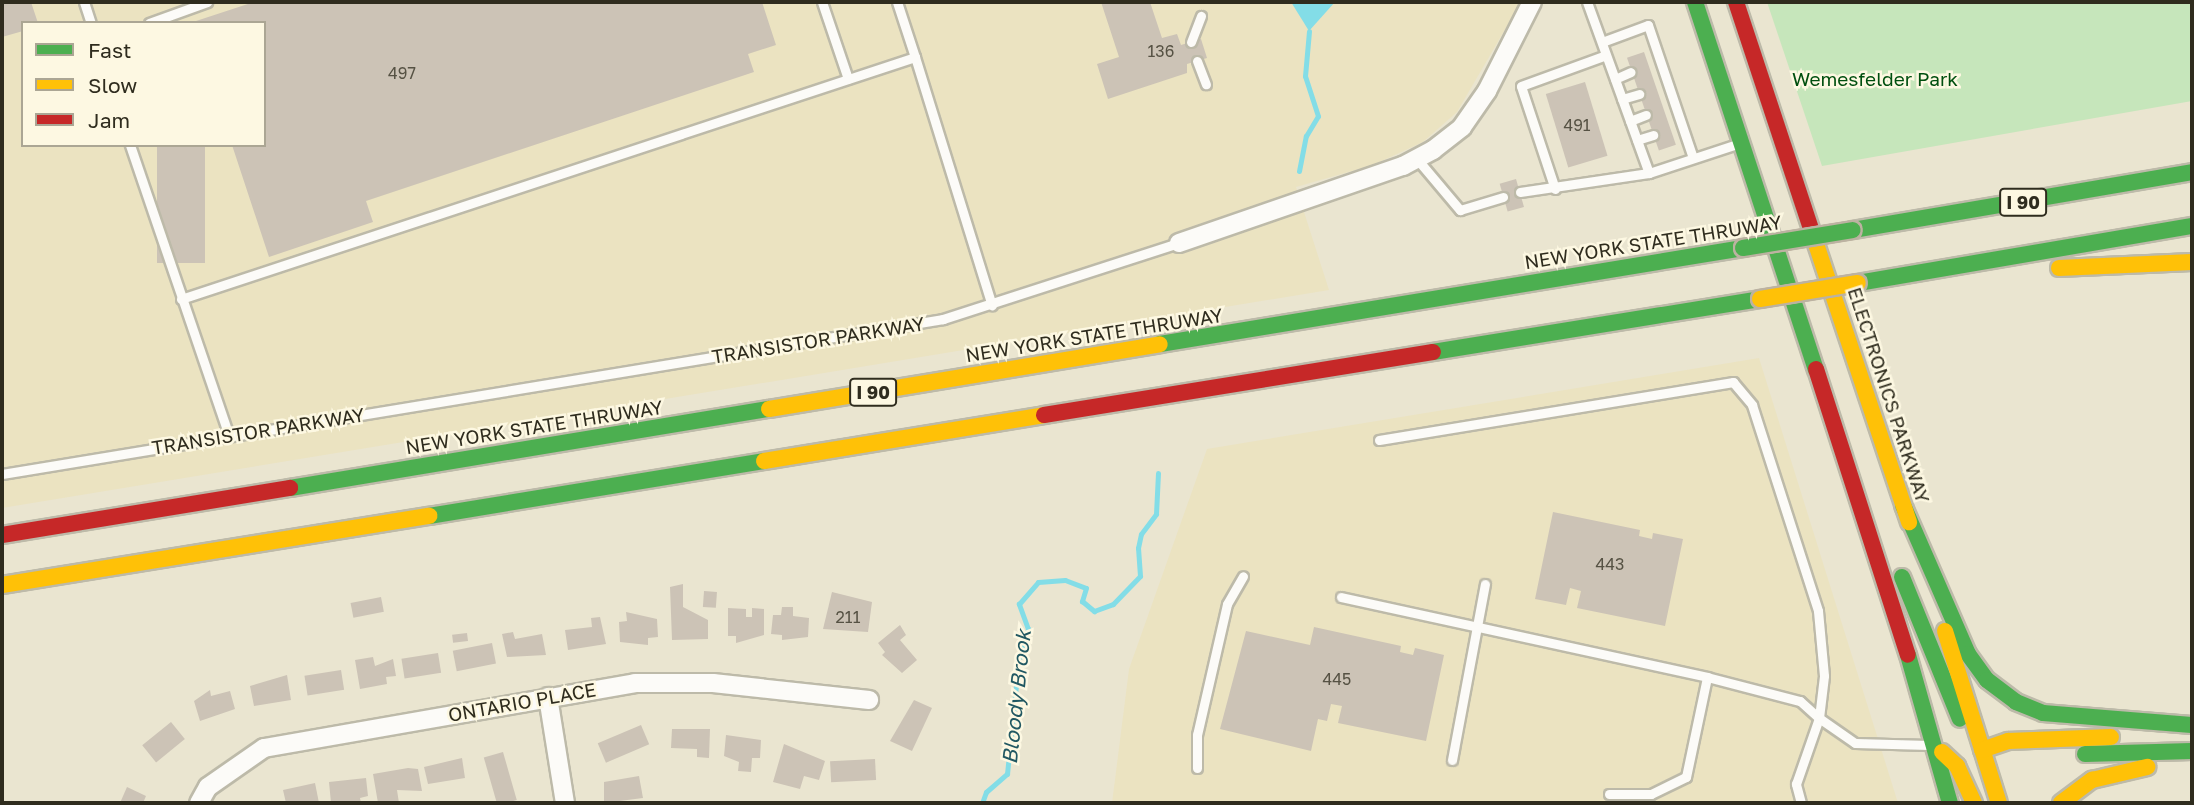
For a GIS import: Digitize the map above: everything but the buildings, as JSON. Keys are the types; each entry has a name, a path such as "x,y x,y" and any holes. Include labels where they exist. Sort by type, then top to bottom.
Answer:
{"main road":[{"path":"1695,2 1836,428 1950,803"},
{"name":"ELECTRONICS PARKWAY","path":"1736,2 1999,803"},
{"name":"NEW YORK STATE THRUWAY","path":"2,535 2192,172"},
{"path":"2,585 1858,283 2192,226"},
{"path":"1924,272 2192,262"},
{"path":"1836,428 1888,537 1947,695 1982,750"},
{"path":"1903,505 1968,654 2006,695 2043,713 2192,725"},
{"path":"1982,750 2008,741 2192,734"},
{"path":"1934,744 1982,750 2010,757 2192,751"},
{"path":"1934,744 1956,766 1974,803"},
{"path":"2061,803 2092,780 2119,771 2192,761"}],"street":[{"name":"TRANSISTOR PARKWAY","path":"1179,243 1417,159 1462,127 1532,2"},
{"name":"ONTARIO PLACE","path":"199,803 208,787 264,748 635,683 713,683 869,700"},
{"path":"548,697 565,803"}],"lane":[{"path":"84,2 90,21"},
{"path":"154,21 206,2"},
{"path":"822,2 848,79"},
{"path":"897,2 992,305"},
{"path":"1587,2 1649,173"},
{"path":"1191,42 1201,16"},
{"path":"1602,42 1648,25 1693,159"},
{"path":"1555,189 1521,86 1606,55"},
{"path":"181,299 915,57"},
{"path":"1197,61 1206,84"},
{"path":"1649,66 1660,62"},
{"path":"1615,79 1631,72"},
{"path":"1657,89 1668,85"},
{"path":"1622,99 1639,94"},
{"path":"1664,110 1675,106"},
{"path":"1630,121 1646,115"},
{"path":"1670,130 1682,126"},
{"path":"1637,140 1653,135"},
{"path":"1520,192 1555,189 1649,173 1742,142"},
{"path":"131,147 229,436"},
{"path":"1417,159 1460,210 1503,197"},
{"name":"TRANSISTOR PARKWAY","path":"2,474 943,319 1179,243"},
{"path":"1379,440 1733,382 1752,405 1818,611 1824,676 1819,718 1796,784 1801,803"},
{"path":"1197,768 1197,735 1227,604 1243,576"},
{"path":"1452,760 1485,584"},
{"path":"1342,597 1707,677 1800,701 1854,743 1909,749 1934,744"},
{"path":"1609,794 1643,796 1686,777 1707,677"}],"shaded area":[{"path":"2,2 1521,2 1457,112 1423,142 1373,165 1296,187 1329,290 2,508"},
{"path":"1759,358 1898,803 1112,803 1129,669 1207,449"}],"green space":[{"name":"Wemesfelder Park","path":"1767,2 2192,2 2192,101 1822,166"}],"water":[{"path":"1291,2 1335,2 1309,31"}],"waterway":[{"path":"1299,171 1306,136 1318,116 1305,76 1309,31"},
{"name":"Bloody Brook","path":"982,803 986,792 1007,774 1019,655 1028,629 1019,604 1038,582 1065,580 1086,588 1082,601 1094,611 1113,604 1140,576 1138,548 1141,534 1156,514 1158,473"}],"traffic: fast":[{"path":"1695,2 1816,369"},
{"path":"1853,230 2192,172"},
{"path":"1858,283 2192,226"},
{"path":"1743,248 1853,230"},
{"path":"1160,344 1743,248"},
{"path":"1433,352 1760,299"},
{"path":"290,488 769,409"},
{"path":"429,516 764,461"},
{"path":"1903,505 1968,654 1987,680 2016,702 2043,713 2192,725"},
{"path":"1902,577 1960,719"},
{"path":"1908,655 1950,803"},
{"path":"2085,754 2192,751"}],"traffic: slow":[{"path":"1813,235 1909,522"},
{"path":"2059,268 2192,262"},
{"path":"1760,299 1858,283"},
{"path":"769,409 1160,344"},
{"path":"764,461 1044,415"},
{"path":"2,585 429,516"},
{"path":"1945,631 1999,803"},
{"path":"1982,750 2008,741 2111,737"},
{"path":"1942,752 1957,766 1974,803"},
{"path":"2061,803 2092,780 2147,767"}],"traffic: jam":[{"path":"1736,2 1813,235"},
{"path":"1044,415 1433,352"},
{"path":"1816,369 1908,655"},
{"path":"2,535 290,488"}]}
